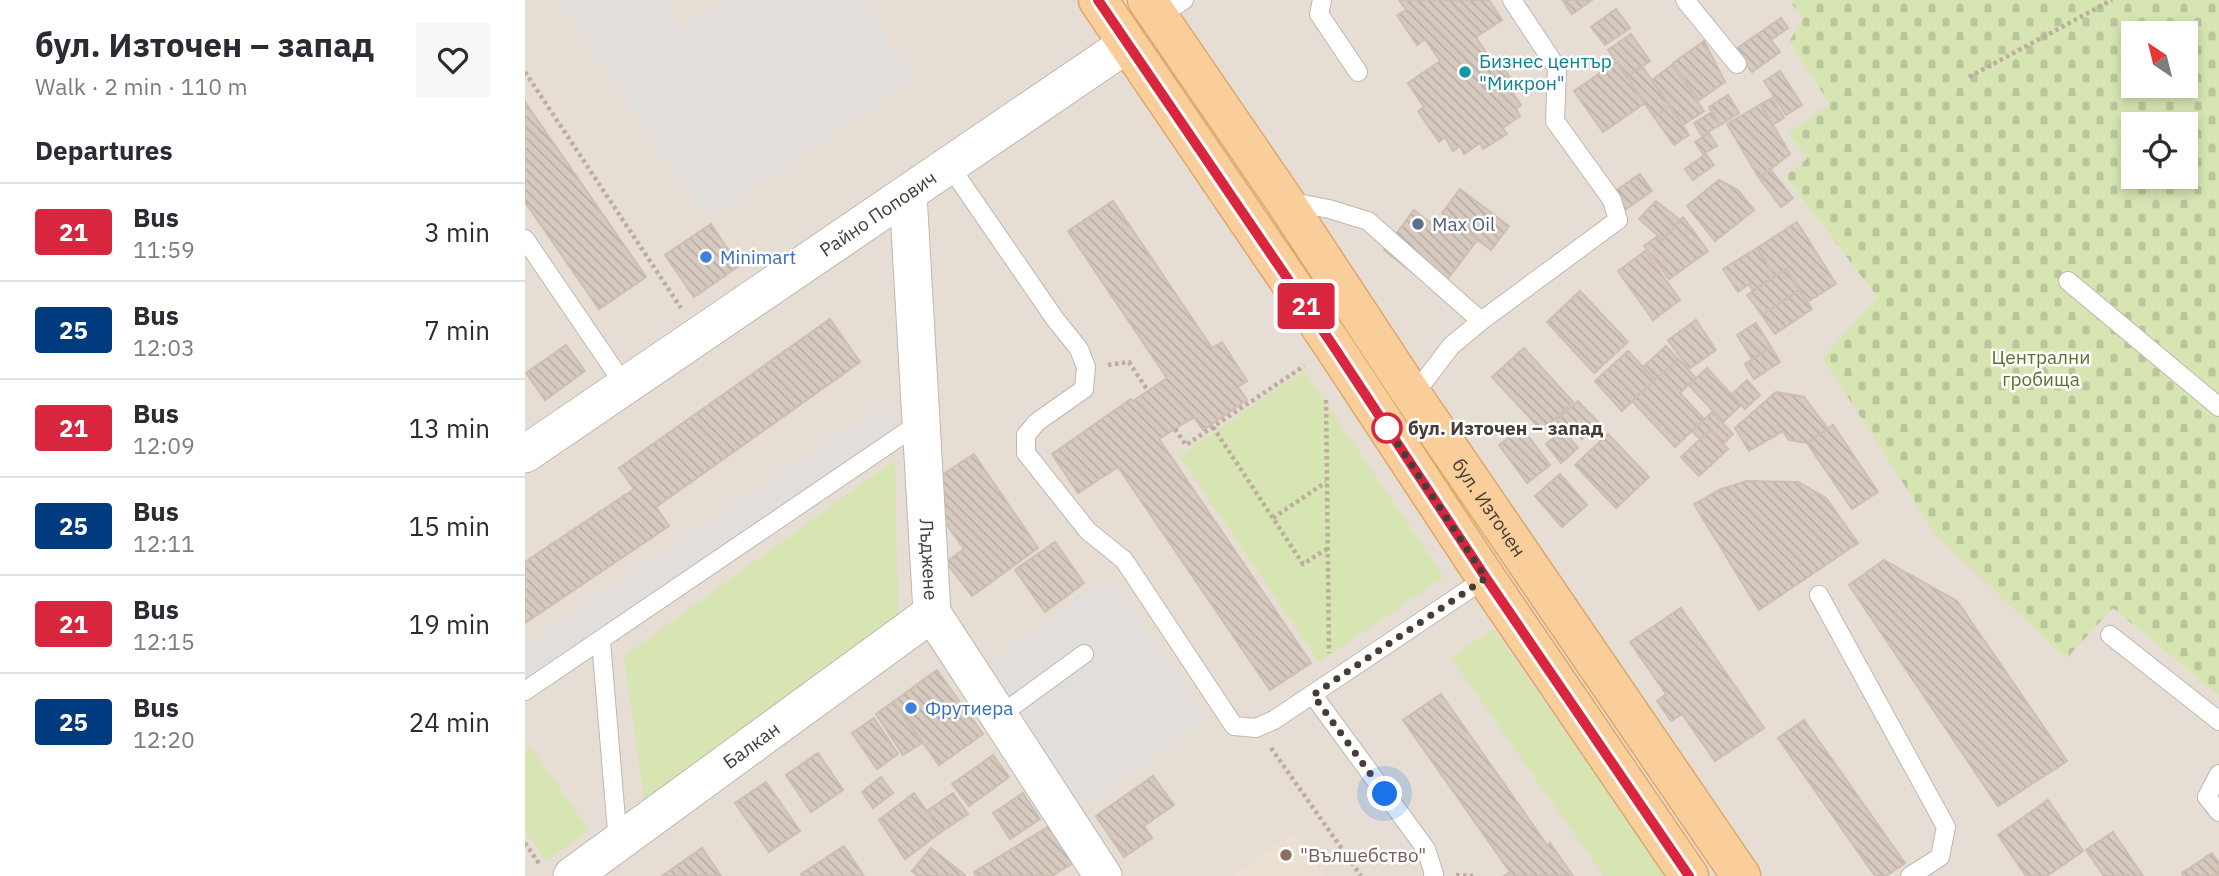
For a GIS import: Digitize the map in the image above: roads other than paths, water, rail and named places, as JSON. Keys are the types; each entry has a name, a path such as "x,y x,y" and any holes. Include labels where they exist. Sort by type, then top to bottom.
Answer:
{"main road":[{"path":"1098,0 1689,876"},
{"name":"бул. Източен","path":"1163,6 1284,200 1412,397 1741,876"}],"street":[{"name":"Райно Попович","path":"525,454 1127,44"},
{"name":"Лъджене","path":"908,194 932,613 1104,876"},
{"name":"Балкан","path":"572,876 620,860 932,613"}],"lane":[{"path":"1322,0 1319,15 1357,72"},
{"path":"1412,397 1451,346 1618,219 1612,200 1555,121 1557,68 1512,0"},
{"path":"1685,0 1737,64"},
{"path":"949,165 1055,319 1079,349 1087,367 1084,389 1037,422 1026,435 1027,453 1088,531 1124,560 1234,726 1256,728 1275,720 1486,578"},
{"path":"1284,200 1369,221 1481,321"},
{"path":"525,239 625,386"},
{"path":"2068,281 2219,407"},
{"path":"525,691 921,422"},
{"path":"1819,595 1947,827 1940,857 1910,876"},
{"path":"2111,635 2219,721"},
{"path":"601,641 620,860"},
{"path":"999,716 1084,654"},
{"path":"1313,695 1426,849 1433,876"},
{"path":"2219,774 2207,797 2219,812"}],"place":[{"name":"Бизнес център \"Микрон\"","path":"1465,72"},
{"name":"Max Oil","path":"1418,224"},
{"name":"Minimart","path":"706,257"},
{"name":"бул. Източен – запад","path":"1387,428"},
{"name":"Фрутиера","path":"911,708"},
{"name":"\"Вълшебство\"","path":"1286,855"}],"park label":[{"name":"Централни гробища","path":"2041,368"}]}
